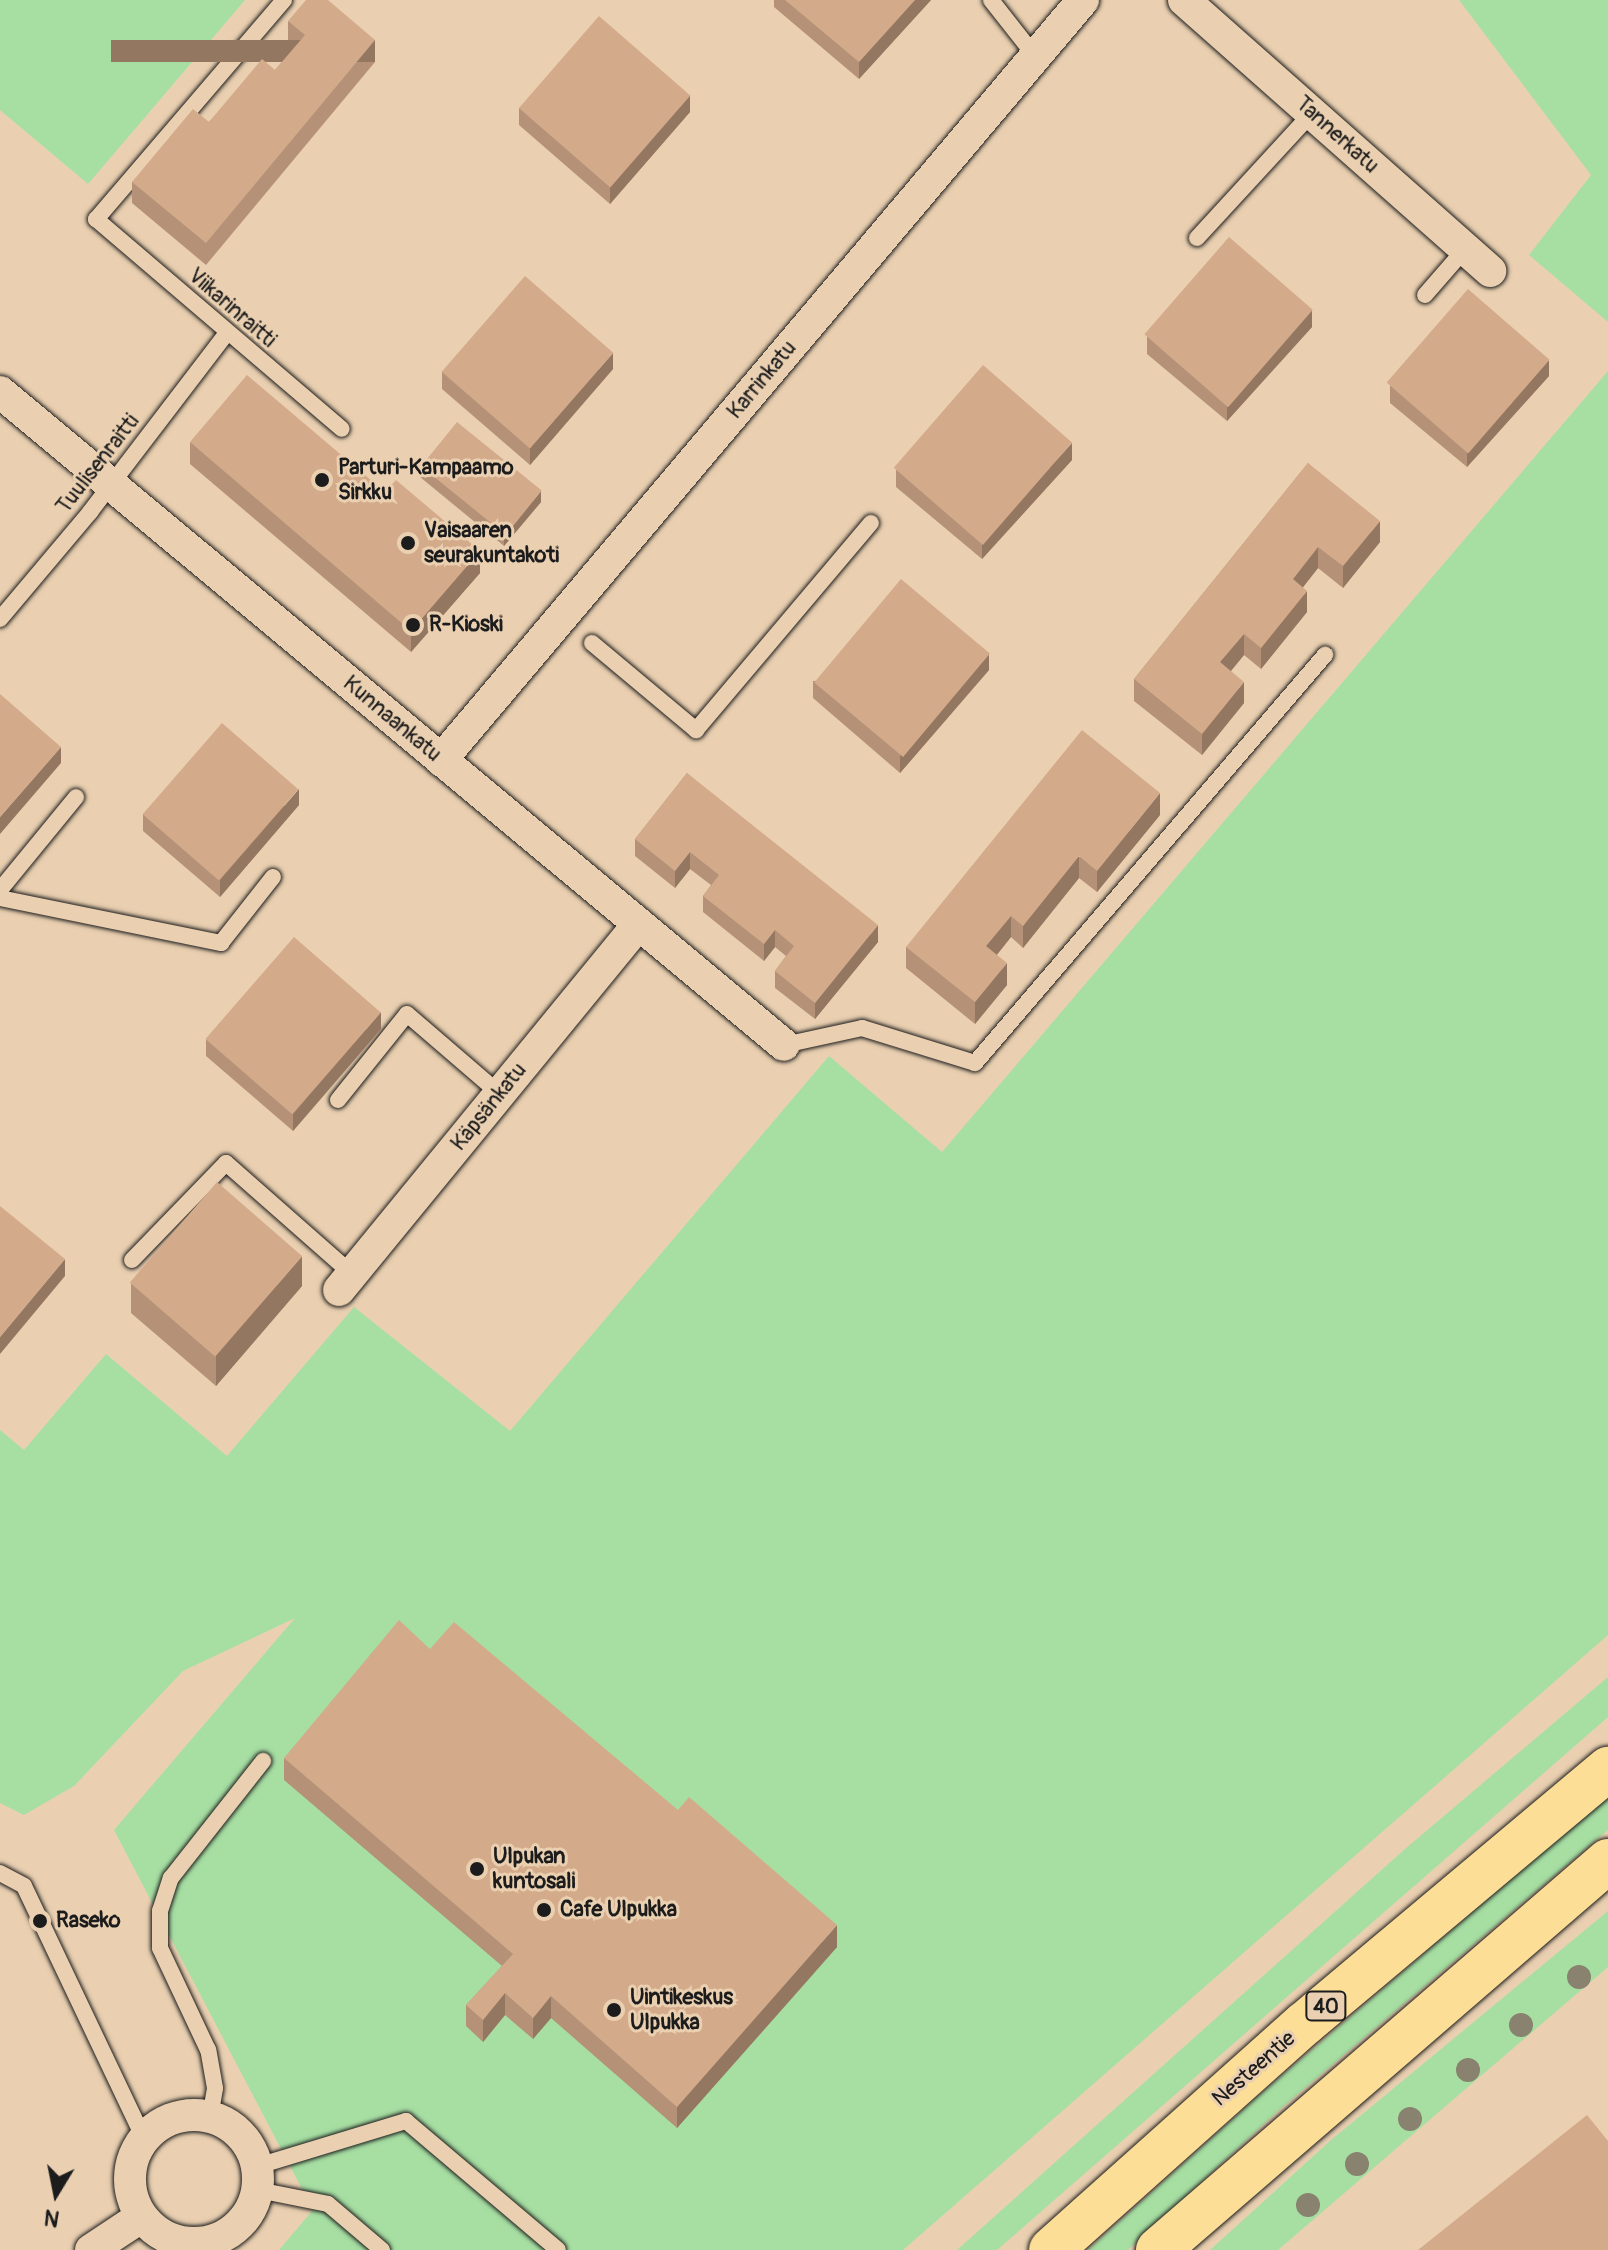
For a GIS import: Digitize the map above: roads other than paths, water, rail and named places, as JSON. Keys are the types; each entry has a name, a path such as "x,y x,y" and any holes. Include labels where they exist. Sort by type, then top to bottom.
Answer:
{"main road":[{"name":"Nesteentie","path":"1051,2250 1304,2024 1608,1769"},
{"path":"1158,2250 1608,1861"}],"street":[{"name":"Karrinkatu","path":"441,760 1083,0"},
{"name":"Tannerkatu","path":"1184,0 1490,271"},
{"name":"Kunnaankatu","path":"0,392 784,1045"},
{"name":"Käpsänkatu","path":"346,1282 639,924"},
{"path":"178,2117 210,2117 241,2135 258,2178 244,2221 215,2241 174,2241 141,2217 129,2178 144,2139 178,2117"},
{"path":"91,2250 141,2217"}],"lane":[{"name":"Viikarinraitti","path":"284,0 96,219 342,429"},
{"path":"991,0 1035,56"},
{"path":"1197,238 1312,113"},
{"path":"1425,295 1465,249"},
{"name":"Tuulisenraitti","path":"0,619 111,485 227,333"},
{"path":"592,643 696,730 871,523"},
{"path":"784,1045 862,1028 975,1063 1325,655"},
{"path":"0,890 76,797"},
{"path":"0,898 221,943 273,877"},
{"path":"338,1100 407,1014 500,1094"},
{"path":"132,1260 226,1163 346,1282"},
{"path":"210,2117 215,2088 208,2050 160,1948 160,1911 171,1878 263,1761"},
{"path":"0,1873 24,1886 144,2139"},
{"path":"258,2178 406,2121 558,2250"},
{"path":"258,2178 328,2204 382,2250"}],"place":[{"name":"Parturi-Kampaamo Sirkku","path":"322,480"},
{"name":"Vaisaaren seurakuntakoti","path":"408,543"},
{"name":"R-Kioski","path":"413,625"},
{"name":"Ulpukan kuntosali","path":"477,1869"},
{"name":"Cafe Ulpukka","path":"544,1910"},
{"name":"Raseko","path":"40,1921"},
{"name":"Uintikeskus Ulpukka","path":"614,2010"}]}
